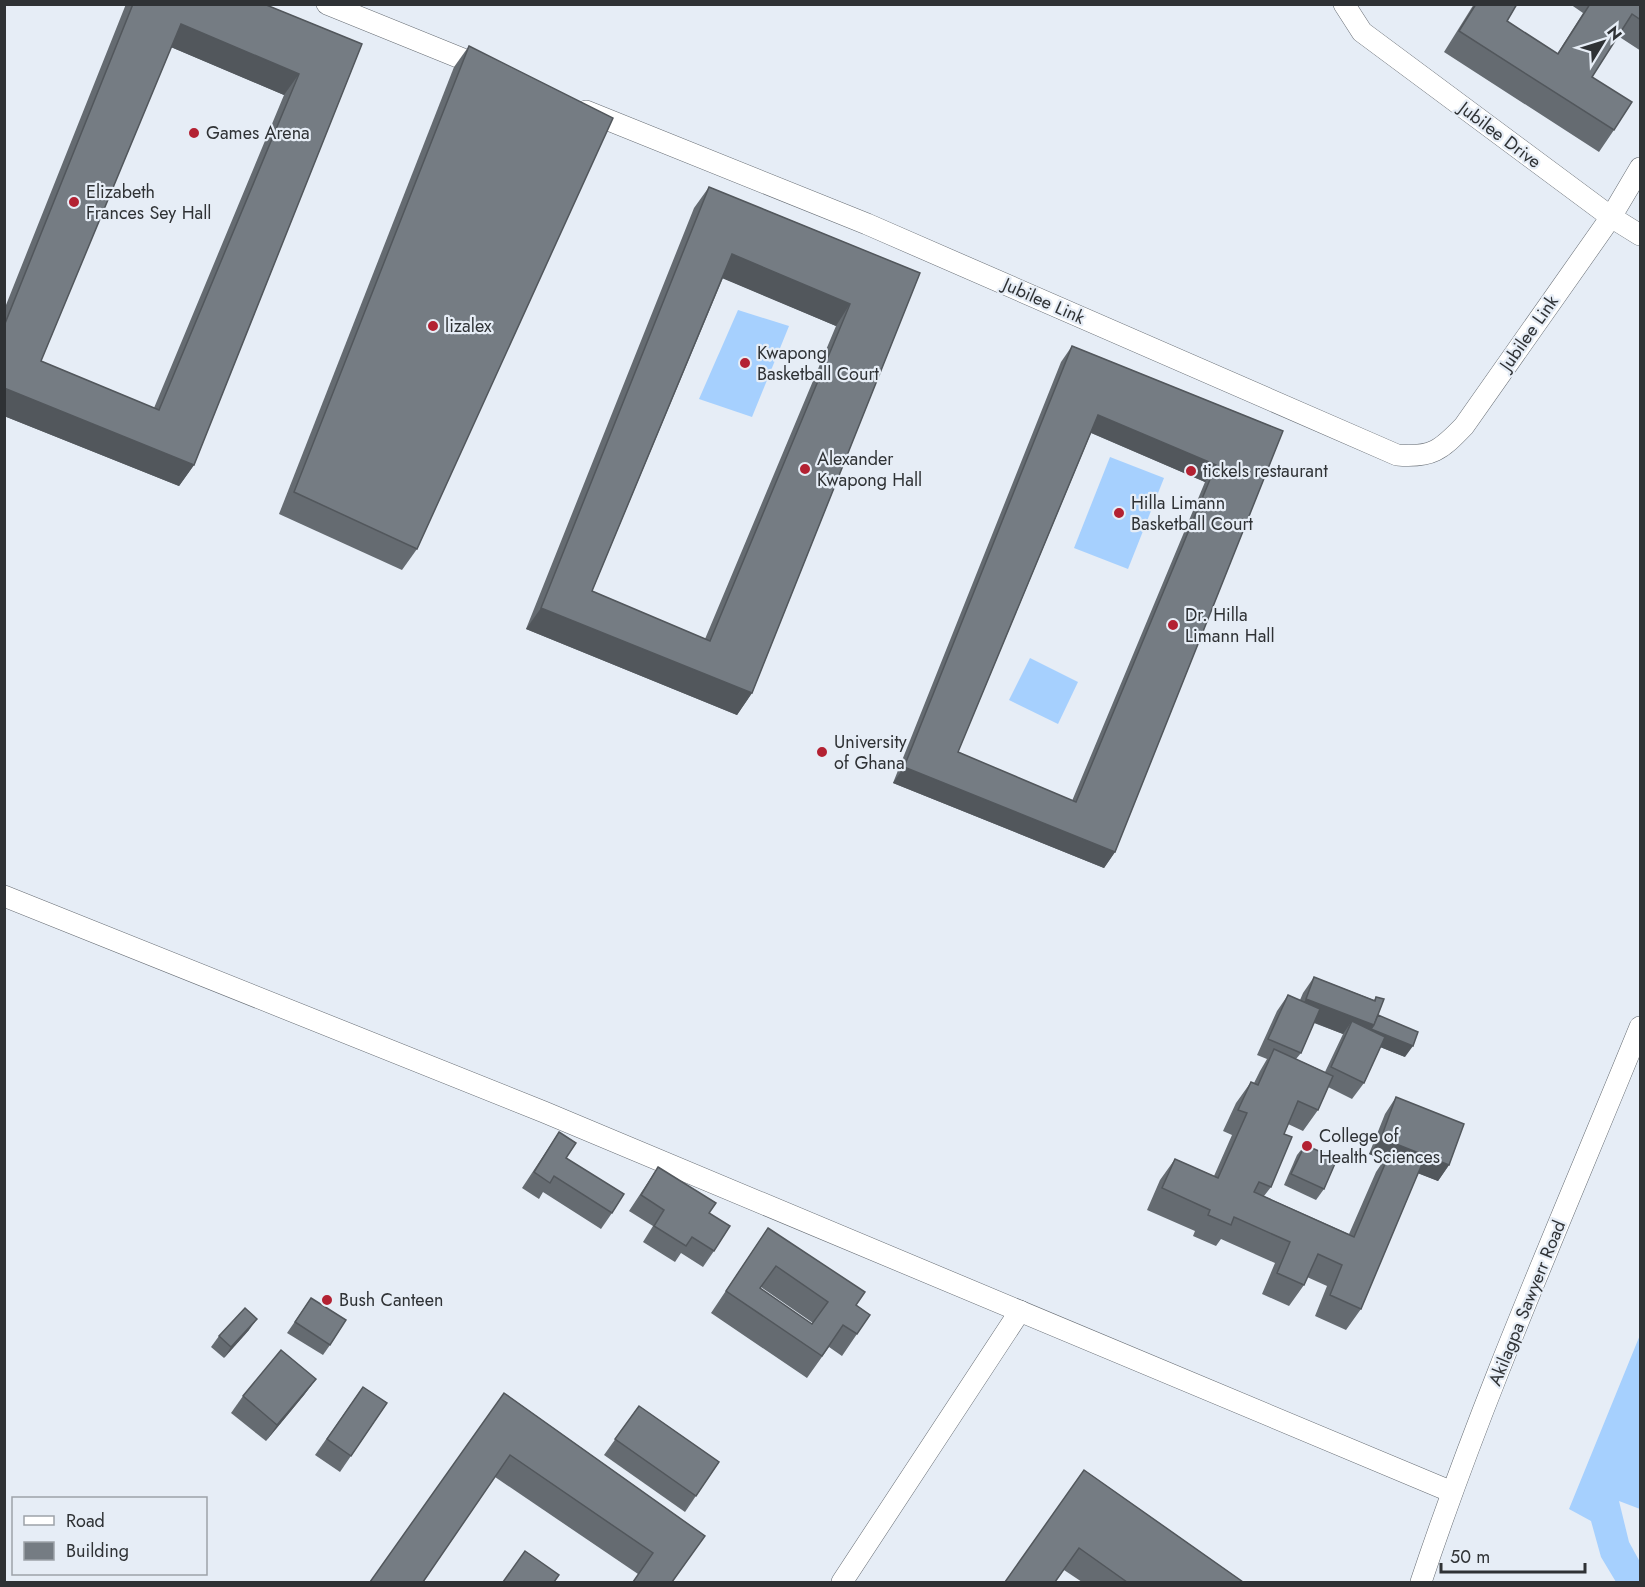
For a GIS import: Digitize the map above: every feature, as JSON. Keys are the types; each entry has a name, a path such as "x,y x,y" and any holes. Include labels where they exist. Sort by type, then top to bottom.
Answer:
{"street":[{"path":"327,4 508,78"},
{"name":"Jubilee Drive","path":"1344,4 1362,32 1611,217 1641,235"},
{"name":"Jubilee Link","path":"571,104 867,225 1397,455 1429,455 1444,446 1464,426 1611,217 1641,168"},
{"path":"4,896 544,1112 1452,1492"},
{"name":"Akilagpa Sawyerr Road","path":"1421,1582 1452,1492 1641,1027"},
{"path":"842,1582 1020,1311"}],"shaded area":[{"name":"Kwapong Basketball Court","path":"738,310 789,326 752,417 699,399"},
{"name":"Hilla Limann Basketball Court","path":"1110,457 1164,478 1128,569 1074,548"},
{"path":"1030,658 1078,682 1058,724 1009,700"},
{"path":"1640,1335 1640,1509 1619,1501 1629,1542 1640,1562 1640,1582 1616,1582 1601,1557 1591,1521 1569,1509"}],"building":[{"name":"Elizabeth Frances Sey Hall","path":"133,4 264,4 362,44 194,465 4,388 4,326","holes":["181,24 299,74 159,410 41,361"]},
{"path":"1476,4 1517,4 1507,21 1558,54 1590,4 1641,4 1641,20 1632,14 1592,77 1632,102 1614,130 1459,31"},
{"name":"lizalex","path":"469,46 613,118 417,549 294,492"},
{"name":"Alexander Kwapong Hall","path":"709,187 920,273 752,693 541,608","holes":["732,254 850,304 710,641 592,591"]},
{"name":"Dr. Hilla Limann Hall","path":"1072,346 1283,431 1115,852 904,767","holes":["1098,415 1216,465 1076,802 958,752"]},
{"path":"1314,977 1375,1001 1376,997 1384,999 1374,1025 1306,999"},
{"path":"1288,995 1320,1009 1301,1053 1268,1039"},
{"path":"1378,1015 1418,1032 1413,1046 1371,1029"},
{"path":"1352,1021 1385,1037 1364,1083 1331,1067"},
{"path":"1274,1049 1333,1076 1318,1110 1298,1101 1284,1134 1292,1137 1271,1187 1259,1182 1254,1192 1354,1237 1391,1150 1422,1164 1361,1309 1330,1295 1342,1265 1318,1254 1304,1285 1277,1273 1290,1242 1234,1217 1231,1225 1208,1215 1210,1210 1162,1188 1175,1159 1218,1178 1247,1113 1238,1110 1251,1082 1258,1085"},
{"path":"1396,1097 1464,1124 1449,1165 1381,1138"},
{"path":"559,1132 576,1143 566,1158 624,1194 612,1213 554,1176 550,1183 534,1172"},
{"path":"1305,1145 1337,1159 1324,1189 1291,1174"},
{"path":"658,1167 716,1203 709,1213 730,1226 714,1251 692,1237 686,1246 654,1226 664,1210 641,1195"},
{"path":"768,1228 865,1292 856,1305 870,1315 857,1334 843,1325 822,1356 726,1291","holes":["776,1266 828,1302 812,1324 760,1288"]},
{"path":"311,1298 346,1320 330,1345 295,1322"},
{"path":"245,1308 257,1319 231,1347 219,1336"},
{"path":"281,1350 316,1379 277,1425 243,1396"},
{"path":"363,1387 387,1403 351,1456 327,1439"},
{"path":"504,1393 705,1536 672,1582 633,1582 653,1553 510,1455 423,1582 370,1582"},
{"path":"639,1406 719,1462 696,1496 615,1439"},
{"path":"1084,1470 1243,1582 1127,1582 1079,1548 1055,1582 1005,1582"},
{"path":"525,1551 559,1575 554,1582 503,1582"}],"place":[{"name":"Games Arena","path":"194,133"},
{"name":"Elizabeth Frances Sey Hall","path":"74,202"},
{"name":"lizalex","path":"433,326"},
{"name":"Kwapong Basketball Court","path":"745,363"},
{"name":"Alexander Kwapong Hall","path":"805,469"},
{"name":"tickels restaurant","path":"1191,471"},
{"name":"Hilla Limann Basketball Court","path":"1119,513"},
{"name":"Dr. Hilla Limann Hall","path":"1173,625"},
{"name":"University of Ghana","path":"822,752"},
{"name":"College of Health Sciences","path":"1307,1146"},
{"name":"Bush Canteen","path":"327,1300"}]}
